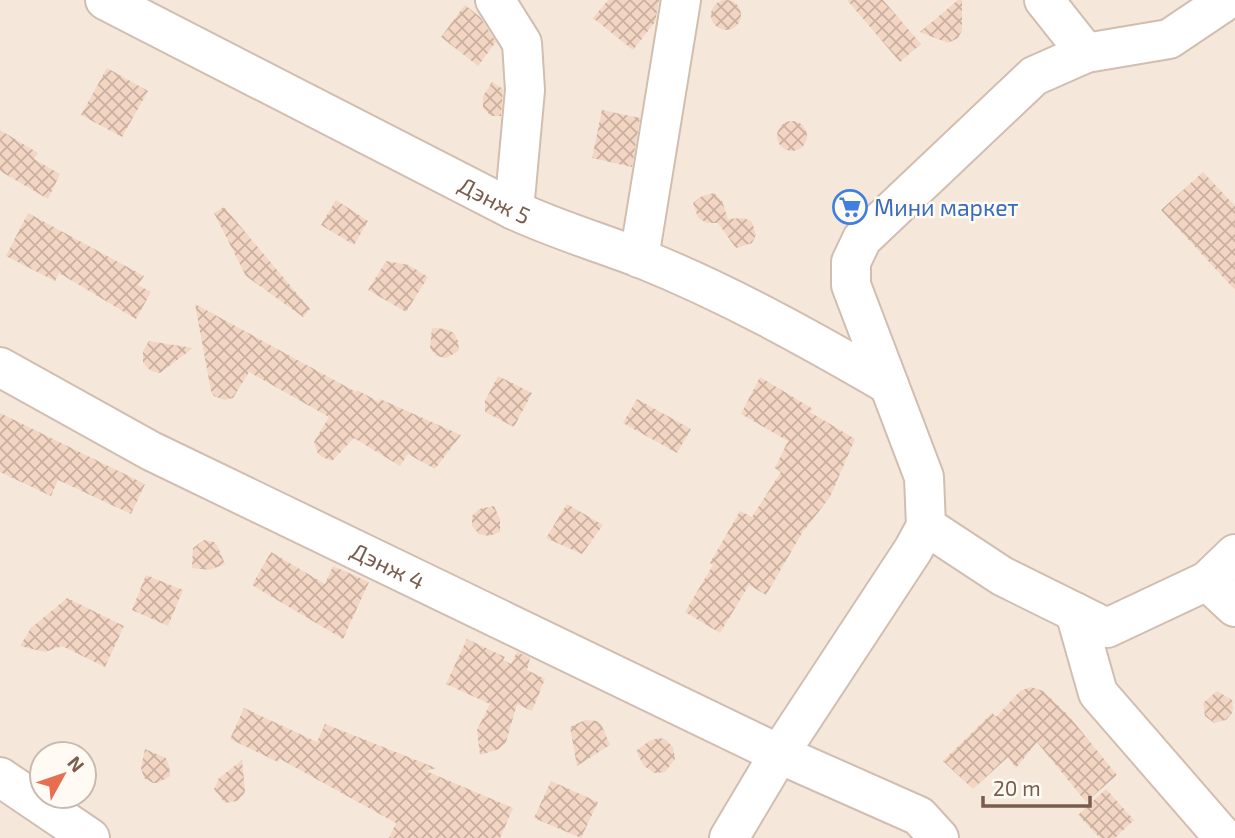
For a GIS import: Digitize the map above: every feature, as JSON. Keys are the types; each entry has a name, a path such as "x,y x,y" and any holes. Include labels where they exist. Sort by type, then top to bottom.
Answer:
{"street":[{"name":"Дэнж 5","path":"105,0 514,210 553,228 639,258 783,324 889,385"},
{"path":"495,0 522,43 525,90 514,210"},
{"path":"639,258 681,0"},
{"path":"1044,0 1086,53"},
{"path":"729,838 779,754 926,526 924,477 851,285 851,262 862,239 1034,76 1086,53 1169,38 1227,0"},
{"name":"Дэнж 4","path":"0,368 151,451 779,754 919,816 939,838"},
{"path":"926,526 1002,576 1107,628 1207,581 1235,554"},
{"path":"1207,581 1235,607"},
{"path":"1075,612 1098,693 1224,838"},
{"path":"0,777 90,838"}],"shaded area":[{"path":"0,0 1235,0 1235,838 0,838"}],"building":[{"path":"608,0 659,0 655,22 633,50 593,18"},
{"path":"726,0 736,5 741,15 736,25 726,30 716,25 711,15 716,5"},
{"path":"847,0 883,0 921,44 900,62"},
{"path":"958,0 962,0 962,30 958,38 948,43 920,32"},
{"path":"465,5 480,17 496,42 478,66 441,37"},
{"path":"107,68 148,91 122,137 81,115"},
{"path":"492,82 503,89 501,116 491,116 483,108 483,96"},
{"path":"602,110 640,118 632,167 592,158"},
{"path":"792,121 802,126 807,136 802,146 792,151 782,146 777,136 782,126"},
{"path":"0,130 38,153 34,159 60,174 48,199 0,171"},
{"path":"1203,172 1235,206 1235,290 1161,210"},
{"path":"714,193 722,201 728,219 744,218 752,222 756,235 752,243 736,248 718,223 707,223 698,218 693,203 702,196"},
{"path":"336,200 368,221 354,245 321,225"},
{"path":"224,207 310,309 303,317 246,276 214,213"},
{"path":"28,213 144,276 138,285 151,292 136,319 59,273 55,281 6,256"},
{"path":"386,261 409,265 428,277 406,312 368,290"},
{"path":"195,304 356,392 357,390 379,402 380,399 461,435 435,469 408,454 400,466 354,438 332,461 322,457 318,454 314,442 329,417 249,372 233,398 224,400 214,396"},
{"path":"432,328 446,329 454,333 459,351 446,358 437,356 430,348"},
{"path":"149,341 193,348 160,373 151,371 143,363 143,351"},
{"path":"498,376 532,393 514,427 485,412 485,401"},
{"path":"760,377 813,409 810,412 855,439 830,497 802,533 766,595 749,585 720,633 685,612 713,565 710,563 740,511 752,517 781,472 775,468 788,441 741,414"},
{"path":"637,399 691,429 677,453 623,423"},
{"path":"0,413 145,484 131,514 58,480 51,496 0,472"},
{"path":"567,504 603,525 582,554 546,538"},
{"path":"494,506 500,519 500,532 489,536 479,534 472,526 472,516 479,509"},
{"path":"204,540 217,545 225,564 210,570 192,568 193,548"},
{"path":"271,552 325,584 333,566 369,582 343,639 252,585"},
{"path":"146,575 183,590 168,626 132,610"},
{"path":"67,598 124,626 105,667 62,646 45,652 20,646 31,628"},
{"path":"467,639 505,657 503,660 511,664 517,652 530,658 527,670 545,679 532,711 517,704 506,742 499,749 480,755 477,730 490,704 446,684"},
{"path":"1031,687 1043,691 1068,715 1117,775 1086,802 1037,742 1016,768 1008,757 973,789 943,761 992,713 996,717 1020,691"},
{"path":"1217,691 1232,700 1233,708 1226,720 1214,723 1205,716 1203,703"},
{"path":"244,708 317,742 325,724 436,768 426,771 513,808 500,838 389,838 396,823 280,759 278,762 230,739"},
{"path":"585,720 601,724 610,745 577,766 570,727"},
{"path":"665,739 673,747 675,759 665,772 654,773 644,766 636,751 649,741"},
{"path":"145,749 166,758 170,776 158,783 144,778 141,768"},
{"path":"242,760 244,794 237,801 225,803 214,789 219,778"},
{"path":"551,781 598,802 581,838 534,818"},
{"path":"1106,789 1134,820 1115,838 1100,838 1078,815"}],"place":[{"name":"Мини маркет","path":"850,207"}]}
